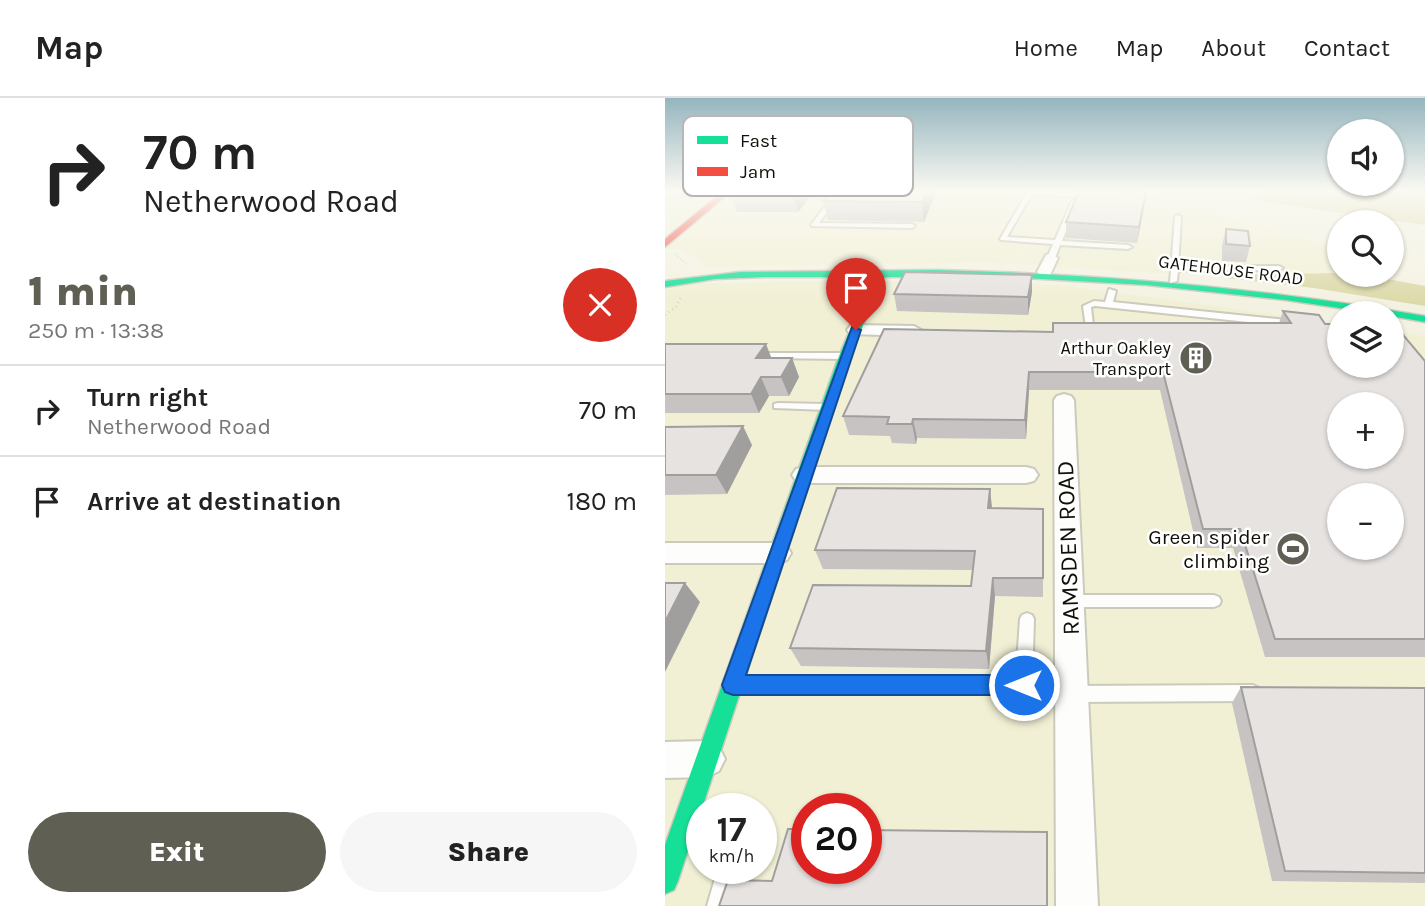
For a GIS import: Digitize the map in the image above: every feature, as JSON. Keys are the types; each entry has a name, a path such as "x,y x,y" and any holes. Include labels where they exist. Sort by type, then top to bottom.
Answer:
{"main road":[{"path":"665,284 674,277 675,265 667,254 670,241 684,229"},
{"name":"GATEHOUSE ROAD","path":"675,265 727,275"},
{"name":"GATEHOUSE ROAD","path":"665,284 727,275 1048,265 1112,291 1173,275 1425,319"},
{"path":"665,881 845,356 873,287"}],"street":[{"path":"856,330 926,331"},
{"name":"RAMSDEN ROAD","path":"1064,400 1077,906"},
{"path":"804,475 1026,475"},
{"path":"665,553 778,553"},
{"path":"665,760 707,759"}],"lane":[{"path":"1009,229 1003,239 1128,247"},
{"path":"1048,265 1064,229"},
{"path":"1177,229 1173,275 1279,268"},
{"path":"1090,333 1087,306 1112,291 1308,326"},
{"path":"746,356 845,356"},
{"path":"778,406 828,407"},
{"path":"1069,601 1214,601"},
{"path":"733,685 1024,685 1027,618"},
{"path":"1072,694 1276,692"},
{"path":"680,836 686,836"},
{"path":"717,906 723,884"}],"path":[{"path":"665,315 676,307 683,293"}],"shaded area":[{"path":"665,229 1269,229 1327,244 1327,273 1154,273 989,262 707,266 680,249 665,249"},
{"path":"1327,273 1327,287 1404,287 1404,282 1425,286 1425,306 1314,288 1225,278 1230,275"},
{"path":"839,281 960,281 1066,286 1327,321 1327,378 1404,378 1404,332 1425,336 1425,906 665,906 665,290 690,284"}],"building":[{"path":"1226,229 1248,231 1250,246 1226,244"},
{"path":"905,272 1032,275 1028,297 894,294"},
{"path":"1283,311 1319,315 1327,324 1327,378 1404,378 1404,336 1425,361 1425,639 1275,639 1240,529 1203,529 1163,372 1029,372 1025,420 913,419 912,424 887,424 889,417 843,416 884,329 1053,332 1053,323 1291,323"},
{"path":"665,344 766,344 756,358 792,358 781,377 761,377 751,394 665,394"},
{"path":"743,426 716,475 665,475 665,427"},
{"path":"837,488 990,489 988,508 1043,509 1043,578 993,578 986,651 790,648 813,585 971,586 975,551 815,550"},
{"path":"665,583 685,583 665,622"},
{"path":"1241,687 1425,688 1425,873 1285,871"},
{"path":"788,829 791,829 791,884 882,884 882,830 1047,832 1047,906 719,906 727,884 777,884 777,865"}],"traffic: fast":[{"path":"665,284 715,277 790,273 936,273 1077,278 1147,282 1286,297 1425,319"},
{"path":"665,881 845,356 873,287"}],"traffic: jam":[{"path":"665,244 683,229"}],"place":[{"name":"Arthur Oakley Transport","path":"1196,358"},
{"name":"Green spider climbing","path":"1293,549"}],"route":[{"path":"856,330 733,685 1024,685"}]}
